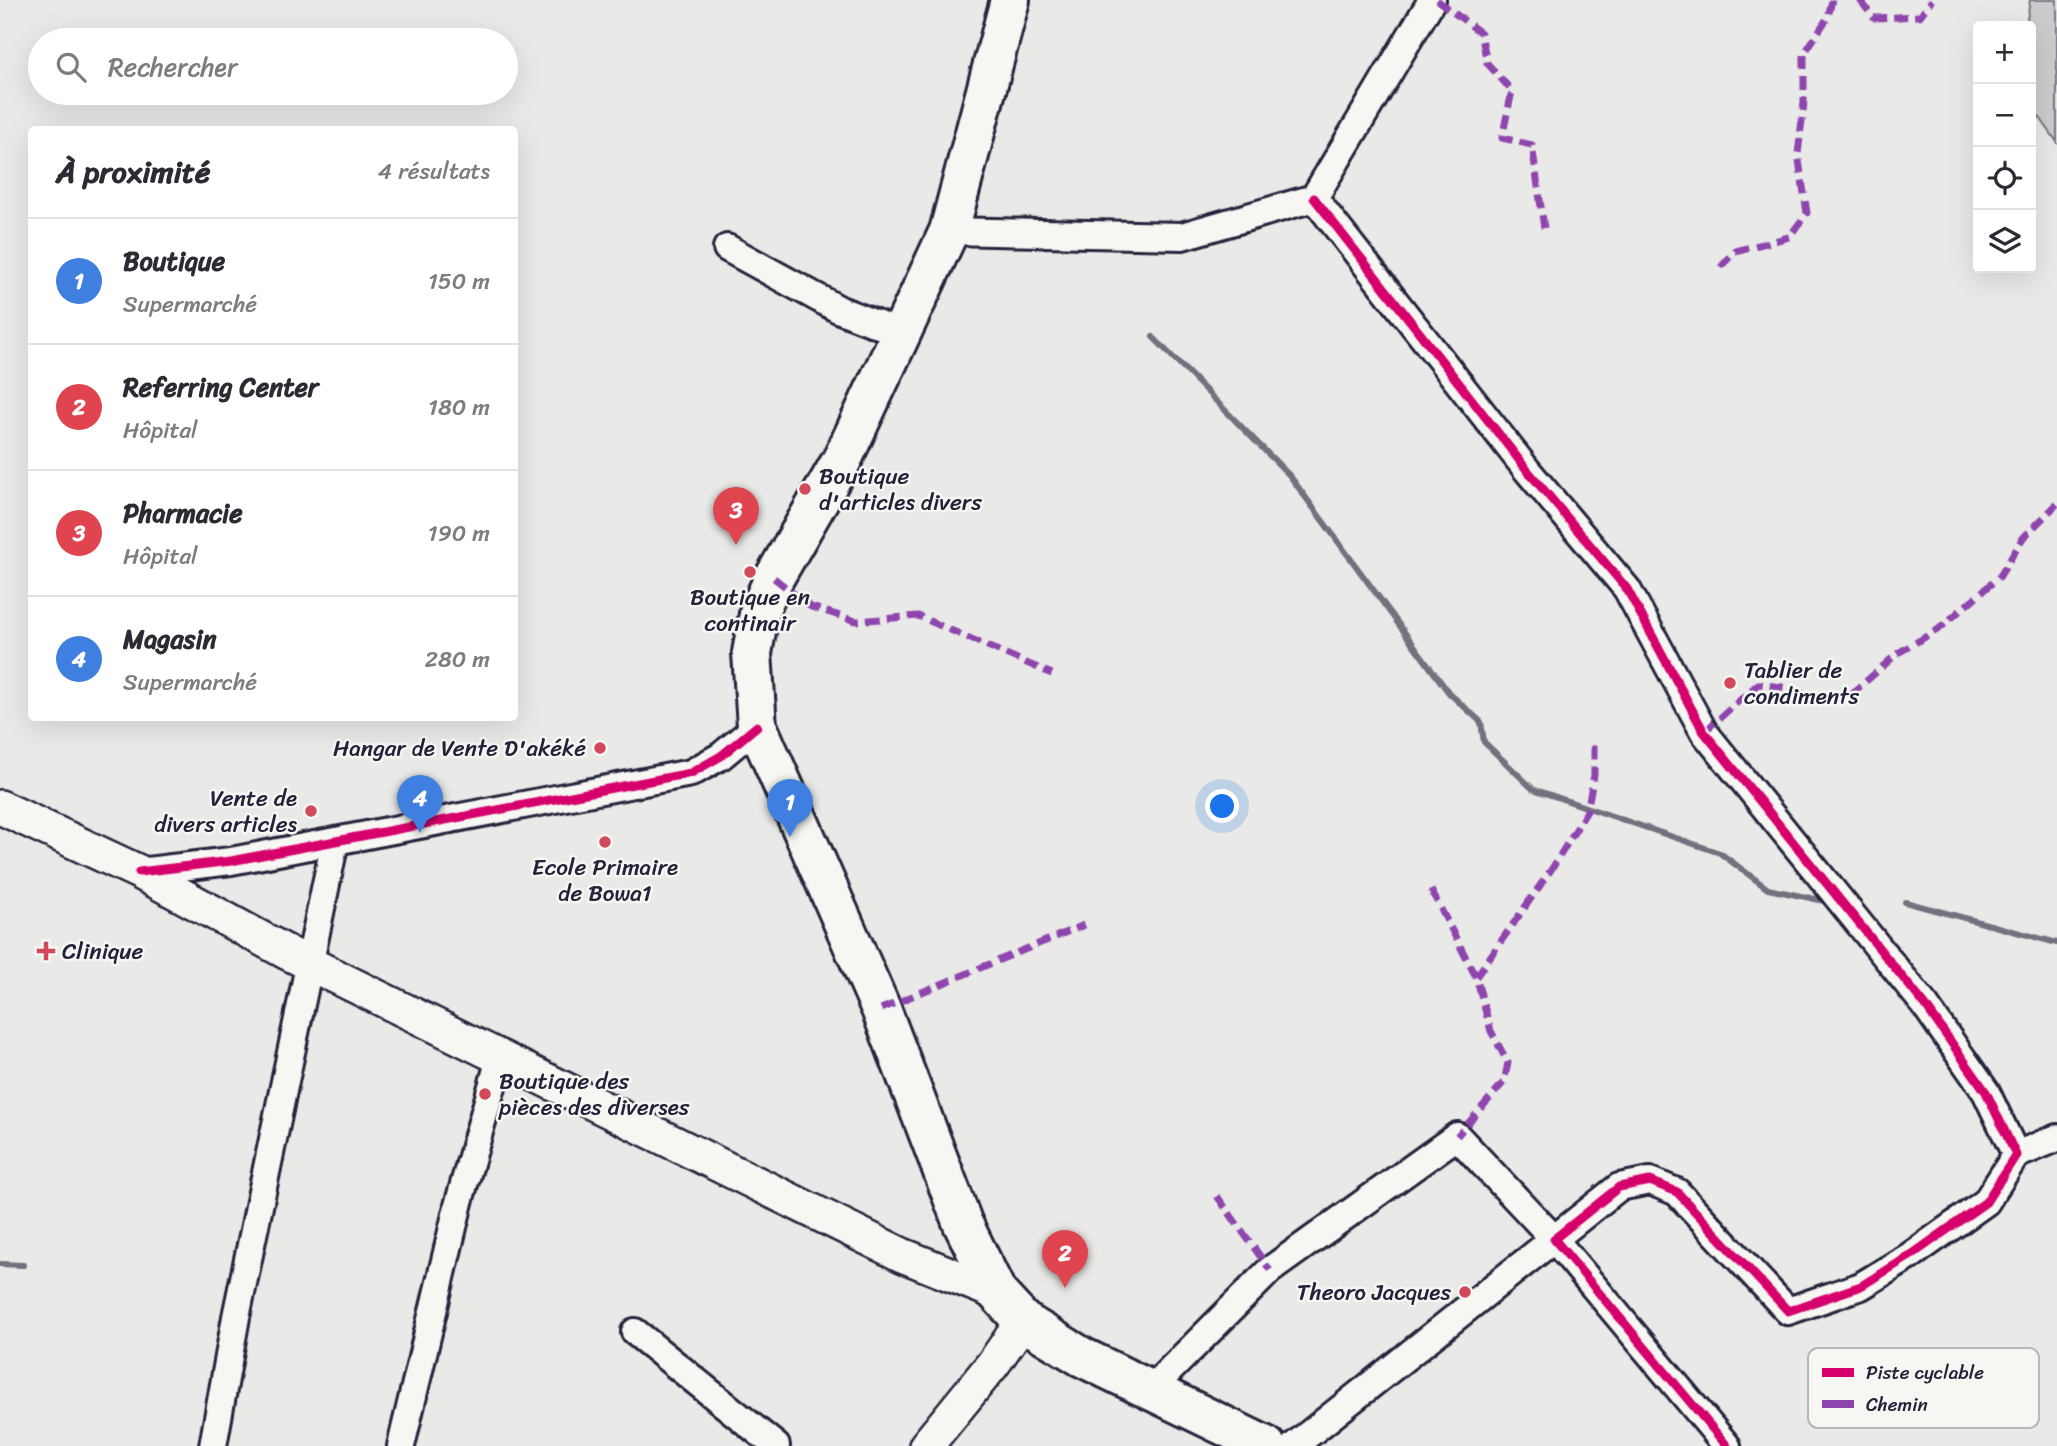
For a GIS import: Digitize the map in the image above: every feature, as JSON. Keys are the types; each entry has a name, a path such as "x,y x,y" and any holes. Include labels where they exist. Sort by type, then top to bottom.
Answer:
{"highway":[{"path":"1010,0 949,230 843,458 774,578 760,609 752,653 757,726 881,1009 963,1224 997,1293 1023,1321 1082,1357 1266,1446"}],"main road":[{"path":"0,807 139,872 309,961 902,1255 997,1293"},
{"path":"926,1446 993,1364 1023,1321"}],"street":[{"path":"949,230 1181,236 1314,198 1432,0"},
{"path":"1314,198 1527,470 1627,589 1704,732 1925,1005 1986,1092 2016,1155"},
{"path":"727,248 840,310 902,334"},
{"path":"139,872 231,861 691,773 722,756 757,726"},
{"path":"213,1446 335,841"},
{"path":"401,1446 459,1202 501,1055"},
{"path":"1151,1389 1270,1270 1457,1136 1554,1239 1727,1446"},
{"path":"1294,1446 1619,1187 1650,1181 1677,1192 1788,1311 1861,1286 1910,1256 1986,1202 2016,1155 2057,1138"},
{"path":"635,1332 776,1446"}],"shaded area":[{"path":"2030,0 2057,0 2057,142 2036,112 2036,21 2027,21"}],"waterway":[{"path":"1153,337 1290,476 1449,693 1481,722 1484,742 1533,789 1720,853 1768,889 1829,902"},
{"path":"1905,902 2057,943"},
{"path":"0,1264 23,1265"}],"marked path":[{"path":"1437,0 1481,33 1487,63 1512,91 1502,138 1532,145 1544,228"},
{"path":"1721,267 1735,251 1789,237 1807,213 1798,154 1804,103 1804,54 1828,17 1832,0"},
{"path":"1860,0 1874,18 1920,16 1932,0"},
{"path":"1704,732 1758,684 1790,688 1816,700 1848,697 1898,653 1939,629 2000,576 2023,538 2057,504"},
{"path":"774,578 811,607 856,621 918,616 1052,674"},
{"path":"1476,977 1553,867 1587,811 1594,775 1594,744"},
{"path":"1431,890 1476,977 1491,1031 1508,1063 1504,1082 1457,1136"},
{"path":"881,1009 1084,925"},
{"path":"1217,1196 1270,1270"}],"cycle path":[{"path":"1314,198 1527,470 1627,589 1704,732 1925,1005 1986,1092 2016,1155 1986,1202 1910,1256 1861,1286 1788,1311 1677,1192 1650,1181 1619,1187 1554,1239 1727,1446"},
{"path":"139,872 231,861 691,773 721,756 757,726"}],"place":[{"name":"Boutique d'articles divers","path":"805,489"},
{"name":"Pharmacie","path":"736,545"},
{"name":"Boutique en continair","path":"750,572"},
{"name":"Tablier de condiments","path":"1730,683"},
{"name":"Hangar de Vente D'akéké","path":"600,748"},
{"name":"Vente de divers articles","path":"311,811"},
{"name":"Magasin","path":"420,833"},
{"name":"Boutique","path":"790,837"},
{"name":"Ecole Primaire de Bowa1","path":"605,842"},
{"name":"Clinique","path":"46,951"},
{"name":"Boutique des pièces des diverses","path":"485,1094"},
{"name":"Referring Center","path":"1065,1288"},
{"name":"Theoro Jacques","path":"1465,1292"}]}
